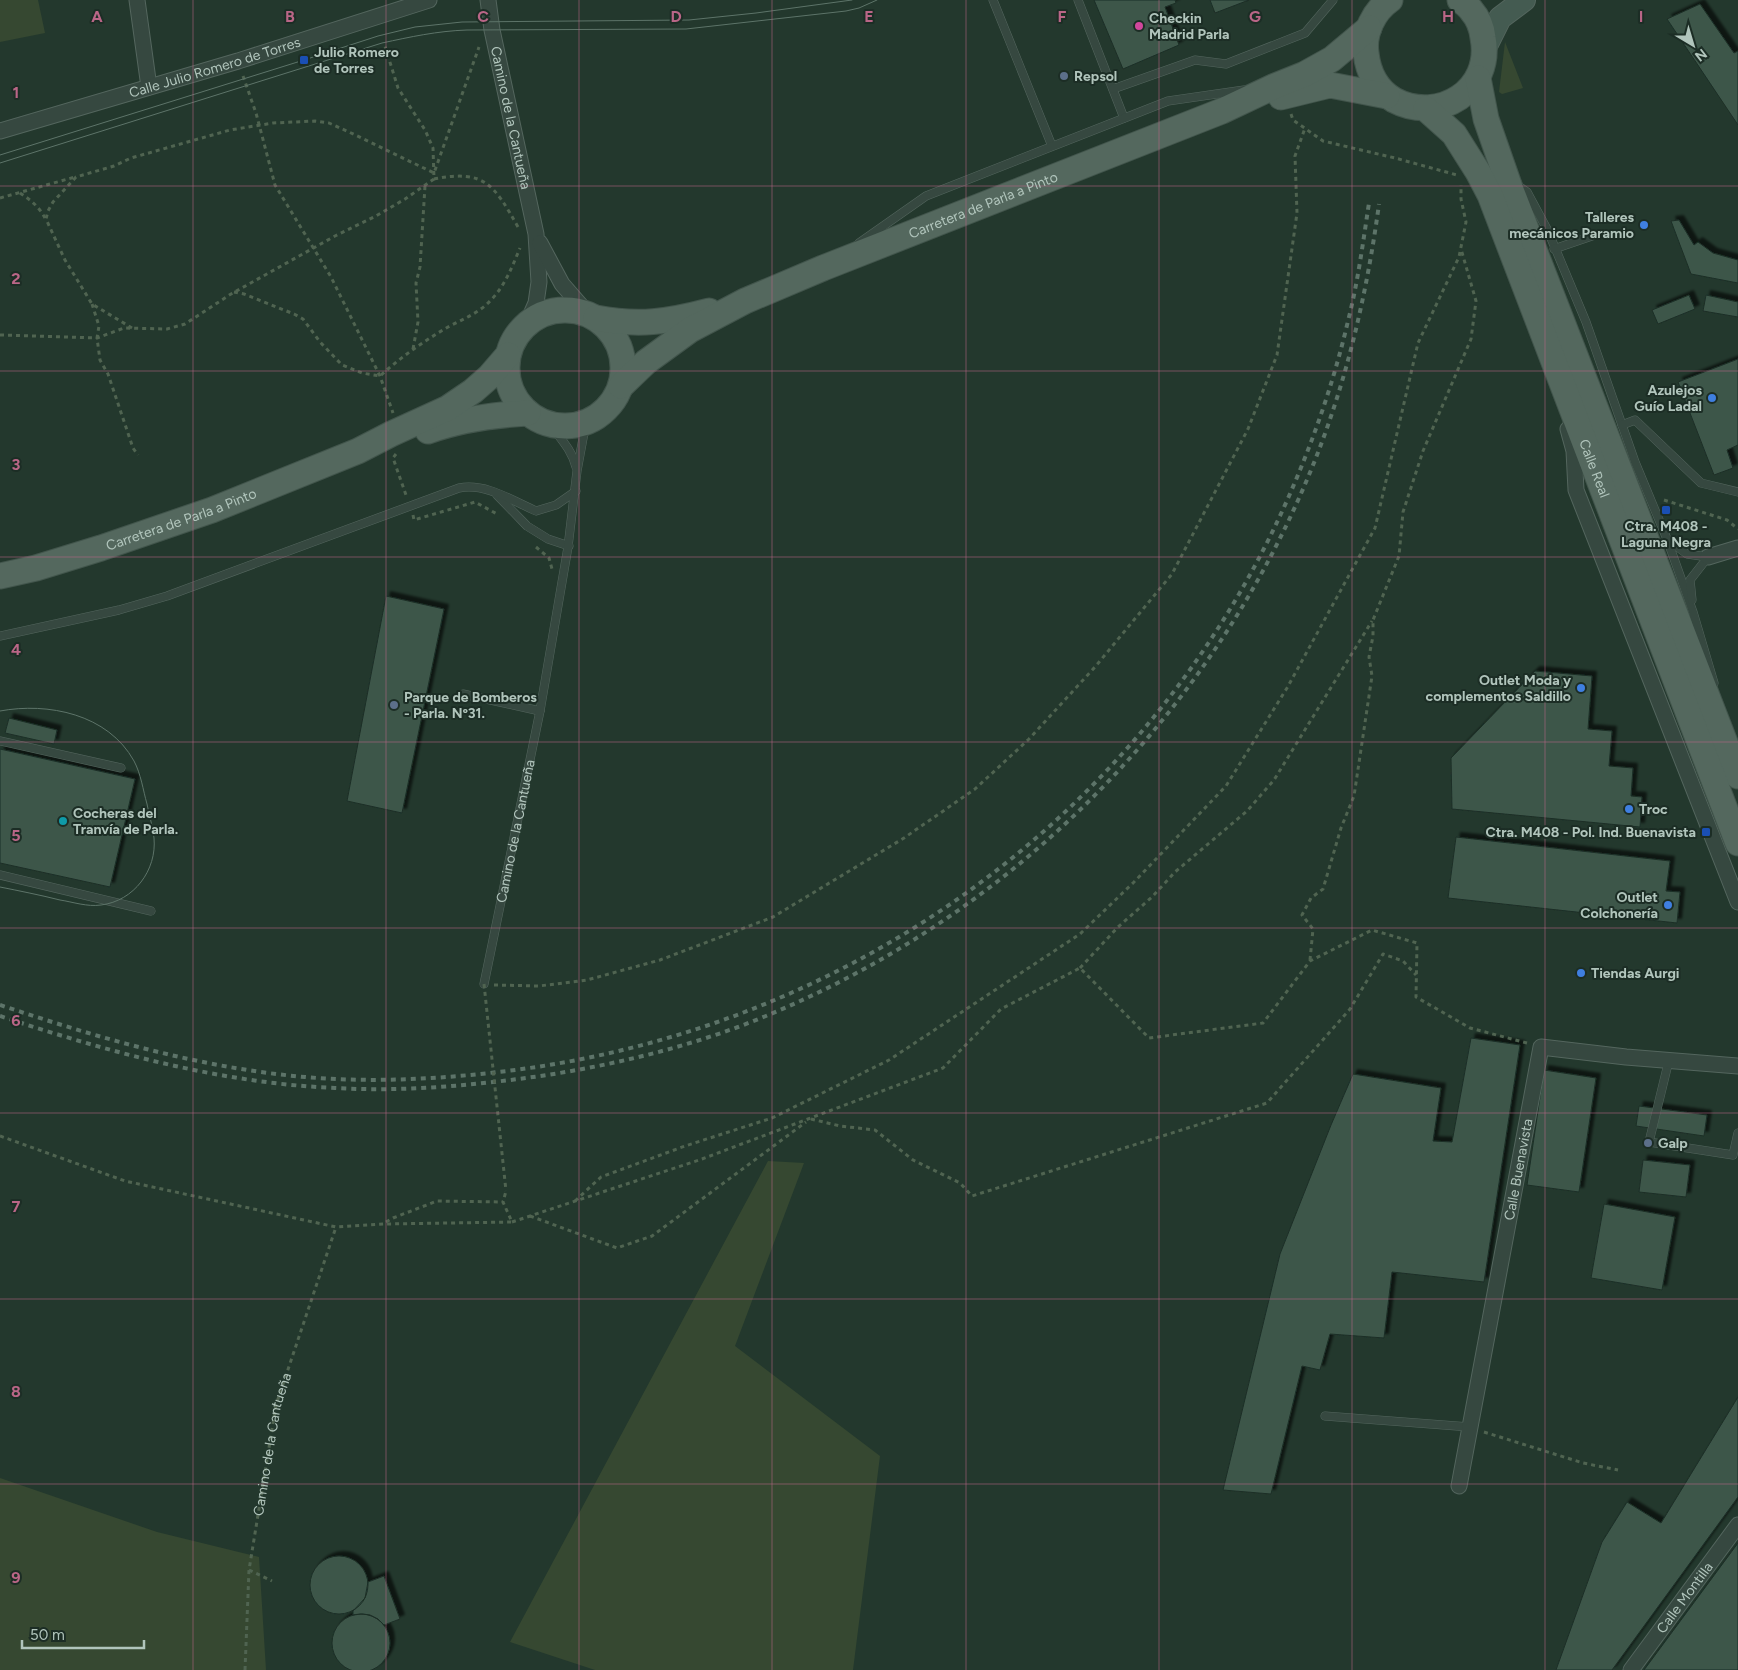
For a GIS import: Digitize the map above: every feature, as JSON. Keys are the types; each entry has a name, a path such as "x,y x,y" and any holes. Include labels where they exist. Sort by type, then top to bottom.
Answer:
{"main road":[{"path":"1390,0 1376,13 1368,28 1365,46 1367,65 1375,82 1387,96 1406,106 1426,109 1456,100 1478,78 1483,64 1485,48 1482,28 1472,10 1460,0"},
{"path":"1485,48 1500,18 1524,0"},
{"name":"Carretera de Parla a Pinto","path":"1280,91 1332,59 1368,28"},
{"name":"Calle Real","path":"1478,78 1486,120 1506,178 1738,776"},
{"name":"Carretera de Parla a Pinto","path":"621,386 646,362 690,330 745,301 823,268 1222,111 1280,91 1330,85 1387,96"},
{"name":"Calle Real","path":"1426,109 1454,134 1490,195 1738,843"},
{"name":"Carretera de Parla a Pinto","path":"592,316 623,323 647,323 687,317 745,301"},
{"path":"572,310 592,316 611,331 620,348 624,367 621,386 613,402 601,414 586,422 568,426 550,424 538,420 528,413 517,401 510,387 507,371 508,355 515,339 526,326 540,316 556,311 572,310"},
{"name":"Carretera de Parla a Pinto","path":"0,576 36,568 101,548 212,510 393,438 448,408 484,382 508,355"},
{"name":"Carretera de Parla a Pinto","path":"393,438 476,418 528,413"}],"street":[{"path":"137,0 149,87"},
{"name":"Calle Julio Romero de Torres","path":"0,131 238,61 429,0"},
{"name":"Camino de la Cantueña","path":"488,0 492,30 536,234 538,282 536,302 526,326"},
{"name":"Camino de la Cantueña","path":"536,234 562,284 592,316"},
{"path":"1546,345 1574,451 1576,490 1738,902"},
{"path":"1708,557 1738,548"},
{"path":"1540,1047 1738,1066"},
{"name":"Calle Buenavista","path":"1459,1486 1540,1047"},
{"name":"Calle Montilla","path":"1631,1670 1738,1525"}],"lane":[{"path":"993,0 1052,146"},
{"path":"1078,0 1124,118"},
{"path":"1113,90 1195,60 1226,64 1305,33 1333,0"},
{"path":"823,268 926,196 1124,118 1168,101 1280,91"},
{"path":"1506,178 1527,192 1548,230 1554,249 1586,322 1622,425 1694,612 1711,667 1717,696 1714,715"},
{"path":"1554,249 1592,236"},
{"path":"1622,425 1635,420 1700,483 1738,492"},
{"name":"Camino de la Cantueña","path":"484,984 540,711 569,546 577,471 586,422"},
{"path":"550,424 574,457 577,471"},
{"path":"0,636 119,610 167,596 458,488 478,487 536,511 556,505 576,491"},
{"path":"494,492 527,526 548,539 569,546"},
{"path":"1666,539 1687,554 1708,557 1690,580 1694,612"},
{"path":"463,694 540,711"},
{"path":"0,741 121,768"},
{"path":"0,875 151,911"},
{"path":"1669,1060 1649,1142 1733,1155 1738,1132"},
{"path":"1325,1416 1470,1427"}],"path":[{"path":"384,43 398,88 425,130 433,148 434,180"},
{"path":"434,173 471,74 479,50 478,43"},
{"path":"238,61 259,126 275,185 331,277 380,376 393,412 393,438 398,450 394,458 414,520 475,502 502,516"},
{"path":"575,1201 601,1178 685,1146 772,1118 889,1060 1080,934 1134,882 1226,786 1286,688 1375,528 1418,343 1459,257 1466,222 1461,199 1462,177 1395,158 1323,141 1293,120 1280,91"},
{"path":"0,198 114,166 130,158 230,130 273,123 315,121 329,123 379,145 434,173"},
{"path":"512,1222 503,1202 506,1191 484,984 539,986 587,980 660,960 773,917 904,838 974,788 1029,740 1095,667 1172,574 1248,429 1277,355 1297,213 1295,156 1305,128"},
{"path":"46,219 53,202 76,176"},
{"path":"0,335 96,338 124,328 167,329 185,324 234,292 313,248 376,216 434,180 453,176 466,176 481,180 492,186 519,230"},
{"path":"413,349 418,322 416,283 420,267 425,185"},
{"path":"20,192 40,209 65,260 92,304 99,326 96,338 100,360 108,374 133,448 138,455"},
{"path":"0,1136 125,1181 336,1227 384,1224 512,1222 702,1160 943,1068 1001,1009 1080,968 1118,927 1152,897 1175,872 1247,811 1274,780 1373,620 1399,556 1403,512 1423,451 1471,339 1476,301 1461,246"},
{"path":"234,292 244,294 303,319 320,342 342,365 362,374 380,376 413,349 480,311 502,286 521,247"},
{"path":"92,304 132,328"},
{"path":"1656,498 1727,520 1738,529"},
{"path":"532,544 549,558 553,572 552,581 562,584"},
{"path":"1310,960 1313,929 1302,915 1311,898 1323,889 1354,796 1372,683 1370,657 1373,620"},
{"path":"1080,968 1150,1038 1263,1023 1310,960 1372,930 1418,942 1416,997 1470,1028 1540,1047"},
{"path":"530,1216 617,1248 652,1236 810,1119 840,1126 875,1130 913,1160 960,1183 972,1196 1267,1103 1350,1009 1383,954 1403,961 1416,975"},
{"path":"384,1224 393,1218 437,1201 503,1202"},
{"name":"Camino de la Cantueña","path":"245,1670 249,1570 276,1405 336,1227"},
{"path":"1470,1427 1558,1456 1618,1470"},
{"path":"249,1570 272,1581"}],"green space":[{"path":"0,0 38,0 45,33 0,42"},
{"path":"1505,42 1523,88 1502,94 1499,92"},
{"path":"768,1161 804,1163 735,1346 880,1456 853,1670 595,1670 510,1642"},
{"path":"0,1478 157,1532 259,1557 266,1670 0,1670"}],"building":[{"name":"Checkin Madrid Parla","path":"1094,0 1175,0 1176,3 1165,7 1179,45 1123,69"},
{"path":"1210,0 1249,0 1215,13"},
{"path":"1700,4 1734,53 1738,51 1738,125 1667,19"},
{"path":"1679,220 1694,245 1698,242 1713,253 1738,260 1738,283 1691,274 1671,221"},
{"path":"1689,295 1695,309 1658,324 1652,310"},
{"path":"1706,295 1738,302 1738,317 1703,311"},
{"path":"1738,359 1738,445 1727,450 1733,468 1714,475 1678,382"},
{"name":"Parque de Bomberos - Parla. Nº31.","path":"386,596 444,609 402,813 347,801"},
{"path":"1535,671 1592,676 1588,729 1612,731 1609,766 1633,768 1631,796 1642,797 1640,827 1452,809 1451,758"},
{"path":"9,718 57,730 54,744 5,733"},
{"name":"Cocheras del Tranvía de Parla.","path":"0,749 135,779 110,887 0,863"},
{"path":"1456,837 1670,861 1666,891 1680,892 1677,923 1448,898"},
{"path":"1471,1038 1520,1045 1484,1282 1392,1272 1384,1338 1330,1334 1320,1370 1302,1366 1271,1494 1223,1490 1280,1254 1353,1074 1441,1088 1433,1141 1452,1142"},
{"path":"1544,1070 1596,1078 1579,1192 1527,1185"},
{"path":"1639,1106 1707,1115 1704,1136 1636,1126"},
{"path":"1643,1160 1690,1165 1686,1197 1639,1192"},
{"path":"1604,1204 1675,1217 1662,1290 1591,1278"},
{"path":"1738,1397 1738,1497 1612,1670 1556,1670 1602,1542 1627,1502 1661,1523"},
{"path":"1738,1543 1738,1670 1644,1670"},
{"path":"333,1556 345,1556 360,1564 368,1579 368,1591 360,1606 345,1614 333,1614 318,1606 310,1591 310,1579 318,1564"},
{"path":"384,1576 400,1619 384,1625 370,1615 353,1615 353,1611 365,1598 368,1582"},
{"path":"361,1614 372,1616 385,1627 390,1643 388,1654 377,1667 361,1672 350,1670 337,1659 332,1643 334,1632 345,1619"}],"tram line":[{"path":"0,155 378,36 415,27 462,22 689,20 852,0"},
{"path":"0,163 382,43 413,37 467,30 686,29 846,11 859,8 877,0"},
{"path":"0,711 38,708 57,710 93,722 109,732 123,745 134,761 140,777 154,838 152,861 141,882 124,897 113,902 101,905 85,905 0,887"}],"railway":[{"path":"0,1005 112,1040 227,1067 330,1079 432,1078 507,1071 634,1047 755,1008 869,954 974,887 1071,807 1156,714 1229,610 1289,496 1323,410 1352,306 1369,203"},
{"path":"0,1016 82,1042 165,1064 249,1080 355,1089 453,1086 555,1074 617,1062 678,1047 738,1027 831,986 919,936 1001,878 1078,812 1147,739 1208,659 1262,573 1306,482 1320,448 1332,415 1352,346 1374,240 1379,204"}],"place":[{"name":"Checkin Madrid Parla","path":"1139,26"},
{"name":"Julio Romero de Torres","path":"304,60"},
{"name":"Repsol","path":"1064,76"},
{"name":"Talleres mecánicos Paramio","path":"1644,225"},
{"name":"Azulejos Guío Ladal","path":"1712,398"},
{"name":"Ctra. M408 - Laguna Negra","path":"1666,510"},
{"name":"Outlet Moda y complementos Saldillo","path":"1581,688"},
{"name":"Parque de Bomberos - Parla. Nº31.","path":"394,705"},
{"name":"Troc","path":"1629,809"},
{"name":"Cocheras del Tranvía de Parla.","path":"63,821"},
{"name":"Ctra. M408 - Pol. Ind. Buenavista","path":"1706,832"},
{"name":"Outlet Colchonería","path":"1668,905"},
{"name":"Tiendas Aurgi","path":"1581,973"},
{"name":"Galp","path":"1648,1143"}]}
